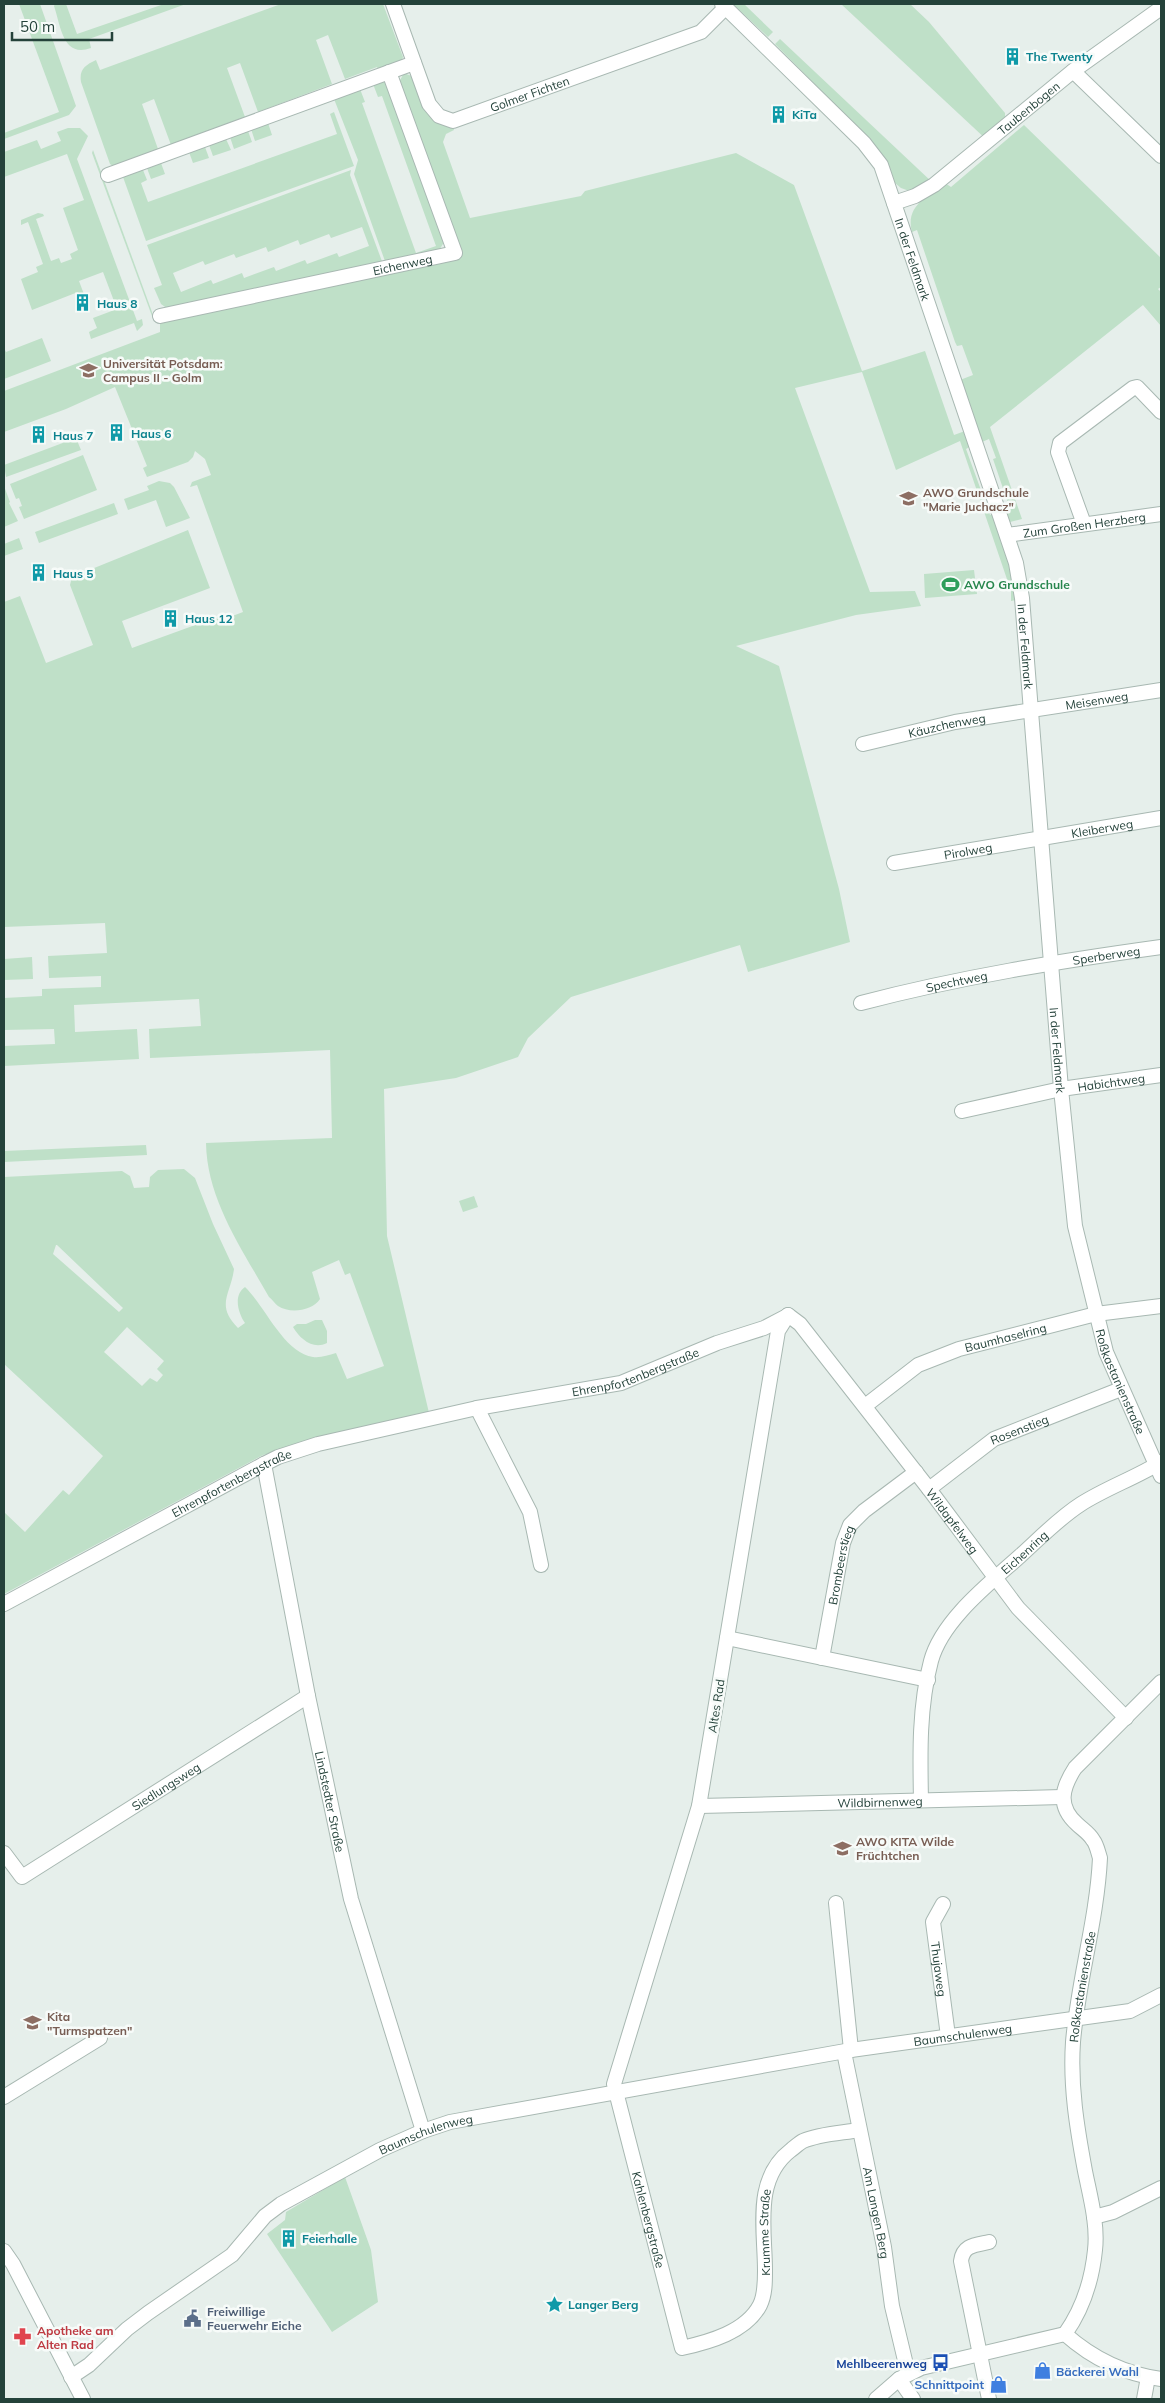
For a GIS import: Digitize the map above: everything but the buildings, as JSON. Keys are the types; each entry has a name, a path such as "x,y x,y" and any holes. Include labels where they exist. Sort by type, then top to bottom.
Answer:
{"street":[{"name":"Golmer Fichten","path":"393,4 433,111 446,120 452,120 701,32 724,6"},
{"name":"In der Feldmark","path":"724,6 864,143 880,165 1016,563 1022,598 1032,710 1061,1089 1075,1226 1096,1314"},
{"name":"Taubenbogen","path":"894,203 915,196 934,184 1073,71 1161,8"},
{"path":"108,175 414,63"},
{"path":"1073,71 1161,156"},
{"name":"Eichenweg","path":"160,316 455,253 389,72"},
{"path":"1084,524 1058,452 1060,443 1137,387 1161,412"},
{"name":"Zum Großen Herzberg","path":"1006,535 1161,514"},
{"name":"Meisenweg","path":"1032,710 1161,690"},
{"name":"Käuzchenweg","path":"863,744 955,722 1032,710"},
{"name":"Kleiberweg","path":"1043,838 1161,818"},
{"name":"Pirolweg","path":"894,863 1043,838"},
{"name":"Sperberweg","path":"1051,962 1161,947"},
{"name":"Spechtweg","path":"861,1003 930,986 1051,962"},
{"name":"Habichtweg","path":"962,1111 1061,1089 1161,1075"},
{"name":"Baumhaselring","path":"865,1406 918,1365 959,1349 1096,1314 1161,1306"},
{"name":"Roßkastanienstraße","path":"1096,1314 1106,1352 1121,1389 1160,1468"},
{"name":"Wildapfelweg","path":"788,1315 800,1324 865,1406 930,1489 1018,1608 1126,1718"},
{"name":"Ehrenpfortenbergstraße","path":"4,1604 264,1464 296,1450 477,1408 621,1384 717,1343 764,1328 788,1315"},
{"name":"Altes Rad","path":"616,2091 614,2084 699,1806 778,1331 788,1315"},
{"name":"Rosenstieg","path":"930,1489 994,1440 1121,1389"},
{"path":"477,1408 530,1512 540,1565"},
{"name":"Lindstedter Straße","path":"264,1464 308,1696 351,1899 423,2131"},
{"name":"Eichenring","path":"921,1800 920,1751 923,1707 931,1660 946,1632 964,1607 1056,1523 1080,1505 1160,1468"},
{"name":"Brombeerstieg","path":"822,1658 843,1543 850,1525 864,1511 916,1472"},
{"path":"727,1638 928,1680"},
{"path":"1062,1797 1067,1781 1075,1768 1161,1682"},
{"name":"Siedlungsweg","path":"4,1853 22,1877 308,1696"},
{"name":"Roßkastanienstraße","path":"1062,1797 1067,1812 1075,1823 1095,1842 1100,1858 1076,2019 1072,2079 1075,2112 1094,2217 1096,2248 1089,2282 1078,2316 1065,2334"},
{"name":"Wildbirnenweg","path":"699,1806 1062,1797"},
{"path":"836,1902 848,2051"},
{"name":"Thujaweg","path":"943,1904 933,1922 948,2036"},
{"path":"1076,2019 1130,2011 1161,1995"},
{"name":"Baumschulenweg","path":"71,2377 89,2365 141,2318 232,2255 265,2216 281,2204 380,2150 423,2131 450,2122 848,2051 1076,2019"},
{"path":"4,2096 100,2038"},
{"name":"Am Langen Berg","path":"848,2051 859,2130 884,2247 903,2376 912,2399"},
{"name":"Kahlenbergstraße","path":"616,2091 682,2348"},
{"name":"Krumme Straße","path":"682,2348 708,2342 734,2330 750,2318 761,2304 765,2284 764,2190 770,2171 782,2157 803,2142 859,2130"},
{"path":"1094,2217 1113,2212 1161,2188"},
{"path":"989,2242 968,2246 962,2253 961,2261 989,2399"},
{"path":"4,2251 13,2264 83,2399"},
{"path":"876,2399 903,2376 941,2363 1065,2334 1098,2360 1155,2378 1144,2399"}],"green space":[{"path":"19,4 40,4 76,106 69,115 4,139 4,133 59,112"},
{"path":"55,4 66,4 77,34 164,4 186,4 89,39 91,48 82,50 74,49 65,39 61,31"},
{"path":"281,4 383,4 403,57 401,63 379,71 377,67 345,79 328,35 316,40 332,84 258,112 240,63 227,68 245,117 171,145 154,99 142,104 158,149 113,166 110,164 81,82 81,74 86,66 96,60 100,70"},
{"path":"733,4 744,4 773,32 768,37"},
{"path":"841,4 910,4 929,22 1005,113 1005,126 988,141"},
{"path":"780,39 933,183 912,192 901,188 895,183 876,146 775,44"},
{"path":"404,73 414,77 453,125 454,130 446,134 443,142 470,218 581,196 585,191 736,153 794,185 862,371 925,351 954,435 965,431 971,446 966,449 990,515 994,513 1011,564 1016,600 1011,601 1011,591 960,441 896,470 862,372 795,388 870,592 915,591 921,606 856,615 736,646 779,666 839,889 850,942 748,972 740,945 571,997 528,1038 518,1057 456,1078 384,1089 387,1236 430,1417 300,1444 263,1455 4,1594 4,1512 25,1532 63,1490 69,1495 103,1456 4,1364 4,1177 122,1171 130,1176 134,1188 149,1187 150,1177 158,1170 184,1169 195,1178 213,1224 234,1269 226,1306 227,1313 238,1328 245,1323 240,1314 238,1299 241,1290 245,1287 284,1338 303,1354 322,1357 336,1353 347,1379 384,1366 350,1273 345,1275 339,1260 312,1272 320,1299 312,1306 300,1310 288,1310 278,1306 269,1297 237,1242 219,1204 208,1164 206,1143 332,1138 330,1050 150,1058 149,1029 201,1026 199,999 74,1005 75,1032 137,1029 139,1059 4,1066 4,1046 55,1044 54,1029 4,1030 4,998 42,996 42,989 101,987 101,976 49,978 48,956 107,953 105,923 4,927 4,602 20,596 46,663 93,645 70,585 72,577 188,530 210,588 122,621 132,648 220,616 222,620 243,612 197,485 190,487 192,482 211,475 205,459 195,451 193,457 188,462 147,477 143,468 147,466 115,387 66,409 4,432 4,391 160,332 160,316 168,309 161,304 154,288 162,285 147,245 351,170 350,175 383,264 386,264 354,174 358,160 334,99 360,89 365,102 362,103 416,253 436,246 382,96 378,97 373,84 383,81 386,83 446,239 438,252 455,253 399,82","holes":["362,227 369,246 339,257 337,253 307,264 305,260 276,271 274,267 244,278 242,273 213,284 211,280 181,292 173,273 203,261 205,265 234,254 236,258 266,247 268,252 298,240 300,245 329,234 331,238","57,1245 123,1308 119,1312 53,1254","127,1327 164,1361 157,1369 163,1375 157,1382 150,1378 142,1386 104,1352"]},
{"path":"334,112 354,166 146,241 123,177 143,170 147,180 141,183 148,202 337,134 330,114"},
{"path":"268,123 272,135 255,141 251,129"},
{"path":"1024,125 1161,258 1161,287 1158,289 1161,292 1161,326 1143,305 990,427 1022,519 1010,522 1005,508 1009,506 993,459 996,458 989,439 982,442 960,380 973,375 962,345 957,346 955,342 917,230 912,232 911,223 912,215 919,203 945,183 951,187"},
{"path":"68,128 80,128 88,136 77,159 137,321 142,319 143,325 137,331 134,323 91,339 89,332 97,328 93,318 117,309 103,272 79,281 85,297 81,298 78,292 32,310 21,279 38,272 36,267 43,264 28,222 21,225 21,220 38,213 43,214 44,216 36,219 51,261 59,258 61,263 72,259 70,254 78,250 63,208 84,200 67,154 4,177 4,152 37,140 41,149 61,141 57,132"},
{"path":"248,131 252,142 234,149 230,137"},
{"path":"226,139 231,150 213,156 209,145"},
{"path":"205,147 209,158 193,163 189,152"},
{"path":"93,150 152,312 152,316 92,153"},
{"path":"161,163 165,174 151,179 147,168"},
{"path":"42,338 51,361 4,379 4,348 6,352"},
{"path":"76,438 81,450 6,477 4,465"},
{"path":"83,455 97,490 24,519 19,507 22,506 19,498 16,499 10,484"},
{"path":"159,481 170,483 174,487 190,518 166,527 156,500 128,510 124,499 149,490 147,486"},
{"path":"4,486 9,503 18,521 4,527"},
{"path":"114,503 118,514 39,543 35,532"},
{"path":"19,538 23,549 4,556 4,544"},
{"name":"AWO Grundschule","path":"974,570 977,594 925,598 924,574"},
{"path":"32,957 33,979 4,980 4,959"},
{"path":"146,1145 147,1155 4,1162 4,1151"},
{"path":"474,1196 478,1207 463,1212 459,1201"},
{"path":"315,1320 322,1320 327,1331 327,1343 322,1345 307,1342 299,1336 293,1327 297,1324 306,1324"},
{"path":"345,2177 371,2250 378,2302 332,2332 267,2234 285,2220 286,2212"}],"place":[{"name":"The Twenty","path":"1012,56"},
{"name":"KiTa","path":"778,114"},
{"name":"Haus 8","path":"83,303"},
{"name":"Universität Potsdam: Campus II - Golm","path":"89,370"},
{"name":"Haus 6","path":"117,433"},
{"name":"Haus 7","path":"39,435"},
{"name":"AWO Grundschule \"Marie Juchacz\"","path":"909,499"},
{"name":"Haus 5","path":"39,573"},
{"name":"AWO Grundschule","path":"950,584"},
{"name":"Haus 12","path":"171,618"},
{"name":"AWO KITA Wilde Früchtchen","path":"842,1848"},
{"name":"Kita \"Turmspatzen\"","path":"33,2023"},
{"name":"Feierhalle","path":"288,2238"},
{"name":"Langer Berg","path":"554,2304"},
{"name":"Freiwillige Feuerwehr Eiche","path":"193,2318"},
{"name":"Apotheke am Alten Rad","path":"23,2337"},
{"name":"Mehlbeerenweg","path":"941,2363"},
{"name":"Bäckerei Wahl","path":"1042,2371"},
{"name":"Schnittpoint","path":"998,2384"}]}
